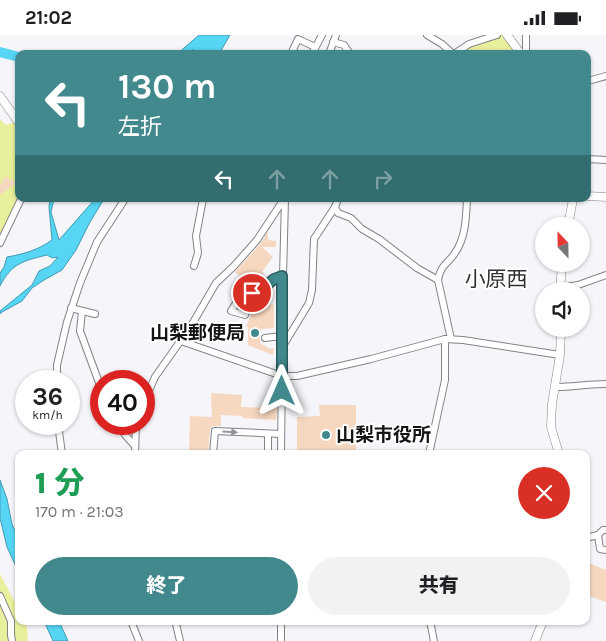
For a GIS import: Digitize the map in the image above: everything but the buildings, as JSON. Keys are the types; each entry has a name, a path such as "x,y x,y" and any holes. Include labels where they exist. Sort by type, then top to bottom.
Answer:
{"main road":[{"path":"507,35 518,50"},
{"path":"0,96 15,117"},
{"path":"591,196 606,197"},
{"path":"570,217 572,202"},
{"path":"557,450 552,427 552,404 560,355 561,337"},
{"path":"534,641 541,625"}],"street":[{"path":"293,50 298,39 314,50 322,35"},
{"path":"426,35 449,50"},
{"path":"460,50 469,44 497,35"},
{"path":"526,35 526,50"},
{"path":"330,50 334,38 347,50"},
{"path":"591,80 606,76"},
{"path":"591,159 606,159"},
{"path":"0,243 20,202"},
{"path":"57,370 67,322 80,283 97,242 123,202"},
{"path":"194,266 198,253 196,236 202,202"},
{"path":"155,377 181,341 216,283 234,266 257,239 282,202"},
{"path":"281,450 284,202"},
{"path":"282,347 309,303 312,290 314,239 337,202"},
{"path":"431,450 445,380 448,339 438,280 440,271 455,253 463,237 467,202"},
{"path":"335,207 338,213 351,217 362,229 379,239 417,268 438,280"},
{"path":"586,282 606,275"},
{"path":"249,303 252,293 260,291 274,279 282,276"},
{"path":"71,308 95,314"},
{"path":"82,311 80,331 94,370"},
{"path":"265,338 282,336"},
{"path":"181,341 282,376 296,375 371,359 448,339 560,355"},
{"path":"555,387 606,384"},
{"path":"213,450 215,431 281,434"},
{"path":"268,434 268,450"},
{"path":"59,435 61,450"},
{"path":"125,435 135,446"},
{"path":"135,450 136,435"},
{"path":"590,537 598,535 606,529"},
{"path":"598,535 600,549 606,550"},
{"path":"0,596 11,621 10,635 12,641"},
{"path":"133,625 139,641"},
{"path":"176,625 180,641"},
{"path":"281,625 281,641"},
{"path":"431,625 434,641"}],"green space":[{"path":"497,35 507,35 518,50 463,50"},
{"path":"0,119 6,125 15,122 15,202 18,202 0,243"},
{"path":"0,574 15,602 15,625 26,625 28,641 0,641"}],"water":[{"path":"199,35 230,35 221,50 182,50"},
{"path":"50,202 53,202 51,212 59,240 92,202 102,202 76,250 62,270 32,288 22,301 0,314 0,311 32,285 39,271 50,266 58,257 52,258 47,255 19,264 9,272 0,286 0,273 7,257 31,251 52,240"},
{"path":"0,480 15,531 15,564 7,547 0,518"},
{"path":"46,625 61,625 68,641 53,641"}],"waterway":[{"path":"0,52 15,56"}],"place":[{"name":"山梨郵便局","path":"255,333"},
{"name":"山梨市役所","path":"326,435"}],"district":[{"name":"小原西","path":"496,279"}],"route":[{"path":"252,293 260,291 274,279 282,276 282,391"}]}
